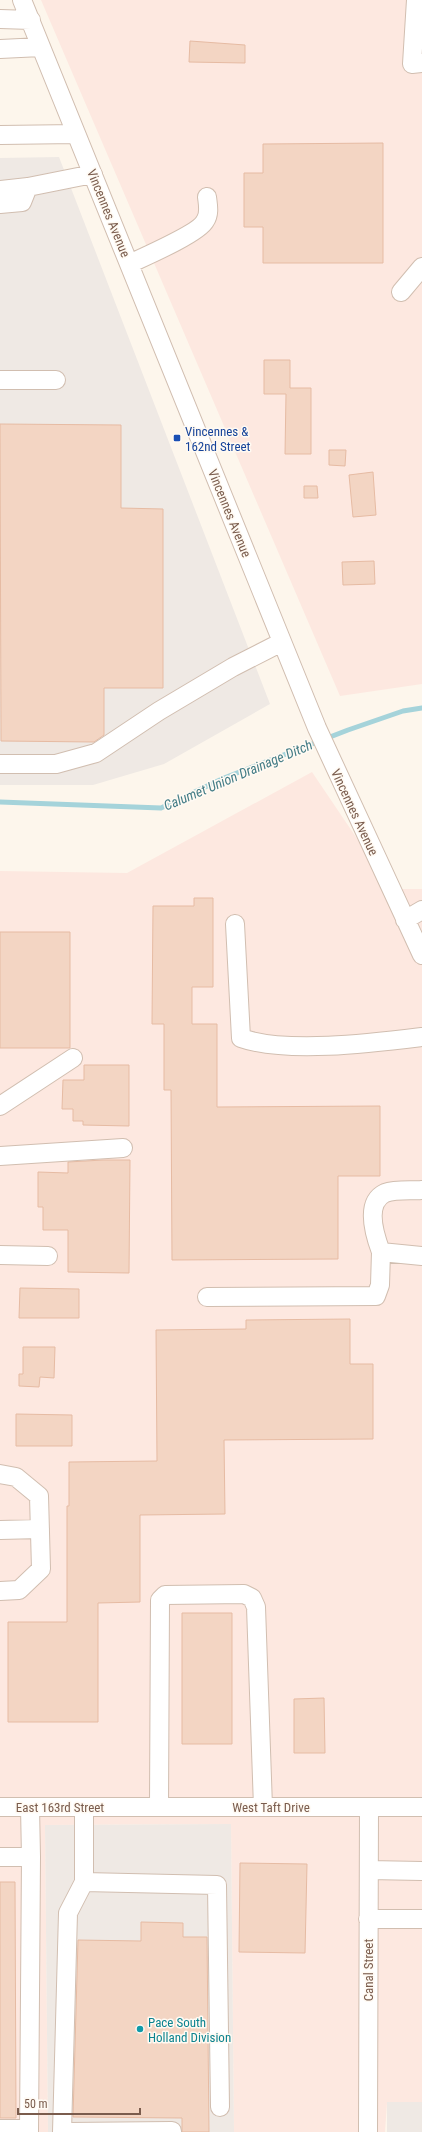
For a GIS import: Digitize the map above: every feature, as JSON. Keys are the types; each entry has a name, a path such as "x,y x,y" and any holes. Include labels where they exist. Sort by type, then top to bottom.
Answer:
{"street":[{"name":"Vincennes Avenue","path":"22,0 317,728 422,955"},
{"path":"416,0 412,64 422,63"},
{"path":"0,19 30,20"},
{"path":"0,49 41,47"},
{"path":"0,135 76,134"},
{"path":"0,190 28,187 93,174"},
{"path":"0,176 28,187"},
{"path":"0,204 22,202 28,187"},
{"path":"129,264 186,236 205,223 208,212 207,197"},
{"path":"401,292 422,267"},
{"path":"0,380 56,380"},
{"path":"0,764 56,764 96,753 159,711 233,667 282,642"},
{"path":"405,920 422,910"},
{"path":"235,924 241,1038 252,1042 293,1046 391,1041 422,1037"},
{"path":"0,1106 73,1058"},
{"path":"0,1156 123,1148"},
{"path":"207,1297 376,1296 380,1285 381,1252 373,1225 373,1211 377,1199 386,1193 422,1190"},
{"path":"381,1252 422,1256"},
{"path":"0,1255 48,1256"},
{"path":"0,1474 16,1477 39,1496 41,1569 19,1590 0,1591"},
{"path":"0,1530 40,1529"},
{"path":"159,1807 160,1600 165,1595 244,1594 252,1598 256,1607 263,1807"},
{"name":"East 163rd Street","path":"0,1807 119,1807"},
{"path":"0,2129 29,2131 30,1807"},
{"path":"62,2132 68,1913 84,1882 84,1807"},
{"name":"West Taft Drive","path":"119,1807 422,1807"},
{"name":"Canal Street","path":"368,2132 369,1807"},
{"path":"0,1857 30,1857"},
{"path":"368,1870 422,1871"},
{"path":"84,1882 217,1885 220,2107"},
{"path":"368,1919 422,1919"},
{"path":"68,2132 172,2131"}],"shaded area":[{"path":"41,0 422,0 422,684 340,696"},
{"path":"59,157 270,704 164,764 93,785 0,785 0,158"},
{"path":"312,772 391,889 422,889 422,2102 387,2103 385,2132 234,2132 231,1824 45,1825 48,2132 0,2132 0,871 127,873"},
{"path":"231,1824 234,2132 48,2132 45,1825"},
{"path":"387,2102 422,2102 422,2132 387,2132"}],"building":[{"path":"190,41 245,45 245,63 189,62"},
{"path":"383,143 383,263 263,263 263,227 244,227 244,173 263,173 263,144"},
{"path":"264,360 290,360 290,388 311,388 311,454 285,454 286,394 264,394"},
{"path":"0,424 121,425 121,508 163,509 163,688 104,688 104,735 94,742 1,741"},
{"path":"329,450 346,450 345,466 329,465"},
{"path":"373,472 376,515 353,517 349,475"},
{"path":"304,486 317,486 318,498 304,498"},
{"path":"374,561 375,584 343,585 342,562"},
{"path":"194,898 213,898 213,987 192,987 192,1024 217,1024 217,1107 380,1106 380,1176 338,1176 338,1259 172,1260 171,1090 164,1090 164,1024 152,1024 153,906 194,906"},
{"path":"0,932 70,932 70,1048 0,1048"},
{"path":"84,1065 129,1065 129,1126 83,1125 83,1121 73,1121 73,1109 62,1109 63,1080 84,1080"},
{"path":"130,1160 129,1273 68,1272 68,1230 43,1230 43,1207 38,1207 38,1172 68,1173 68,1162"},
{"path":"20,1288 79,1289 79,1318 19,1318"},
{"path":"350,1319 350,1364 373,1364 373,1439 224,1440 225,1514 140,1515 140,1602 98,1603 98,1722 8,1722 8,1622 67,1622 67,1506 69,1506 69,1462 157,1461 156,1330 246,1329 246,1320"},
{"path":"23,1347 55,1347 54,1378 40,1377 39,1387 19,1386 19,1374 23,1374"},
{"path":"16,1414 72,1415 72,1446 16,1446"},
{"path":"182,1613 232,1613 232,1744 182,1744"},
{"path":"324,1698 325,1753 294,1753 294,1699"},
{"path":"240,1863 307,1864 305,1953 239,1952"},
{"path":"0,1882 15,1882 16,2118 0,2118"},
{"name":"Pace South Holland Division","path":"141,1922 183,1923 183,1937 207,1937 209,2132 182,2132 182,2118 73,2117 78,1940 141,1941"}],"waterway":[{"name":"Calumet Union Drainage Ditch","path":"0,802 161,808 224,778 348,730 403,711 422,708"}],"place":[{"name":"Vincennes & 162nd Street","path":"177,438"},
{"name":"Pace South Holland Division","path":"140,2029"}]}
